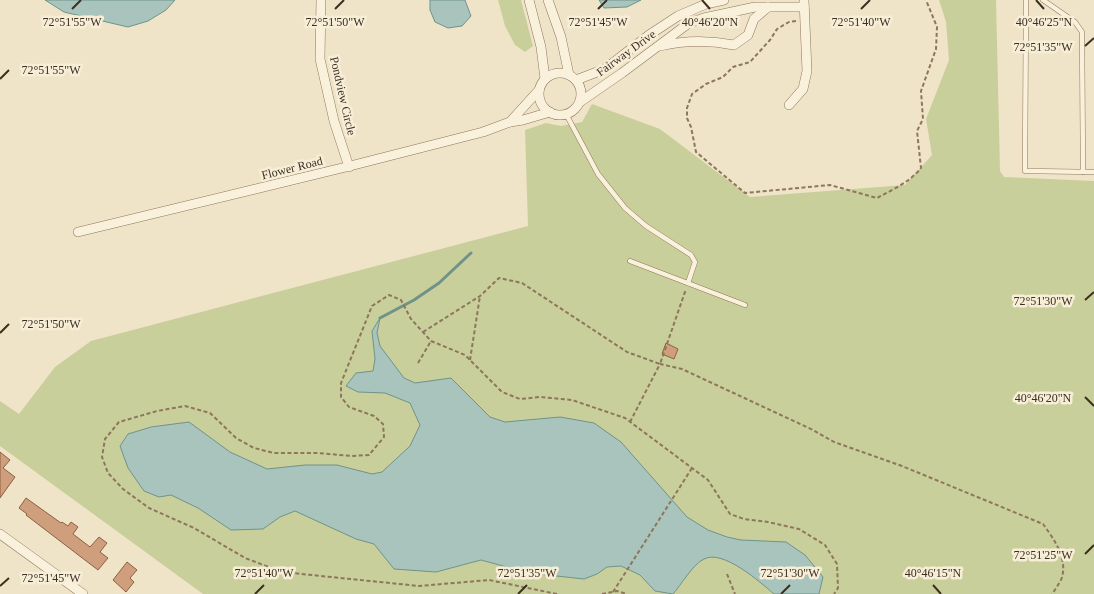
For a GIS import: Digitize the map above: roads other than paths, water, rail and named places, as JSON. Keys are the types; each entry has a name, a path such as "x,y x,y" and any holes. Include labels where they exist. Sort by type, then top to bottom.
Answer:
{"street":[{"name":"Pondview Circle","path":"321,0 320,60 334,121 349,166"},
{"path":"529,0 541,47 545,79"},
{"path":"548,0 572,77 581,91 580,102 574,110 558,115 550,112 541,103 539,90 545,79 556,73 572,77"},
{"name":"Fairway Drive","path":"572,77 605,69 649,34 678,16 706,4 724,0"},
{"path":"745,4 754,20"},
{"name":"Fairway Drive","path":"580,102 689,23 745,4 768,7 804,4"},
{"path":"789,105 803,89 807,71 804,4"},
{"path":"657,46 681,41 704,40 734,44 748,35 754,20 768,7"},
{"name":"Flower Road","path":"510,122 539,90"},
{"name":"Flower Road","path":"78,232 483,132 510,122 550,112"},
{"path":"0,534 83,594"}],"lane":[{"path":"1026,0 1025,171 1094,172"},
{"path":"1043,0 1075,22 1082,32 1083,172"},
{"path":"566,114 598,174 625,208 646,226 691,255 695,262 688,283"},
{"path":"630,261 746,305"}],"water":[{"path":"45,0 175,0 166,10 148,21 128,27 64,12"},
{"path":"430,0 465,0 471,16 462,26 448,28 435,22 430,10"},
{"path":"599,0 641,0 627,7 604,8"},
{"path":"380,318 377,333 380,346 404,378 415,383 451,378 490,417 505,422 560,417 594,423 621,442 687,517 708,530 727,537 741,540 786,542 805,555 823,577 819,594 774,594 741,568 712,557 704,559 696,565 673,594 655,591 640,575 621,566 607,567 597,574 584,579 529,573 481,560 436,572 394,569 374,544 356,539 295,511 280,517 263,529 231,530 198,508 171,495 159,497 144,491 128,468 120,446 128,434 151,427 189,422 230,452 267,469 305,465 337,465 372,474 382,472 410,446 420,425 410,403 385,393 358,392 346,386 356,373 373,371 375,359 372,331"}],"waterway":[{"path":"380,318 414,300 439,283 471,253"}]}
